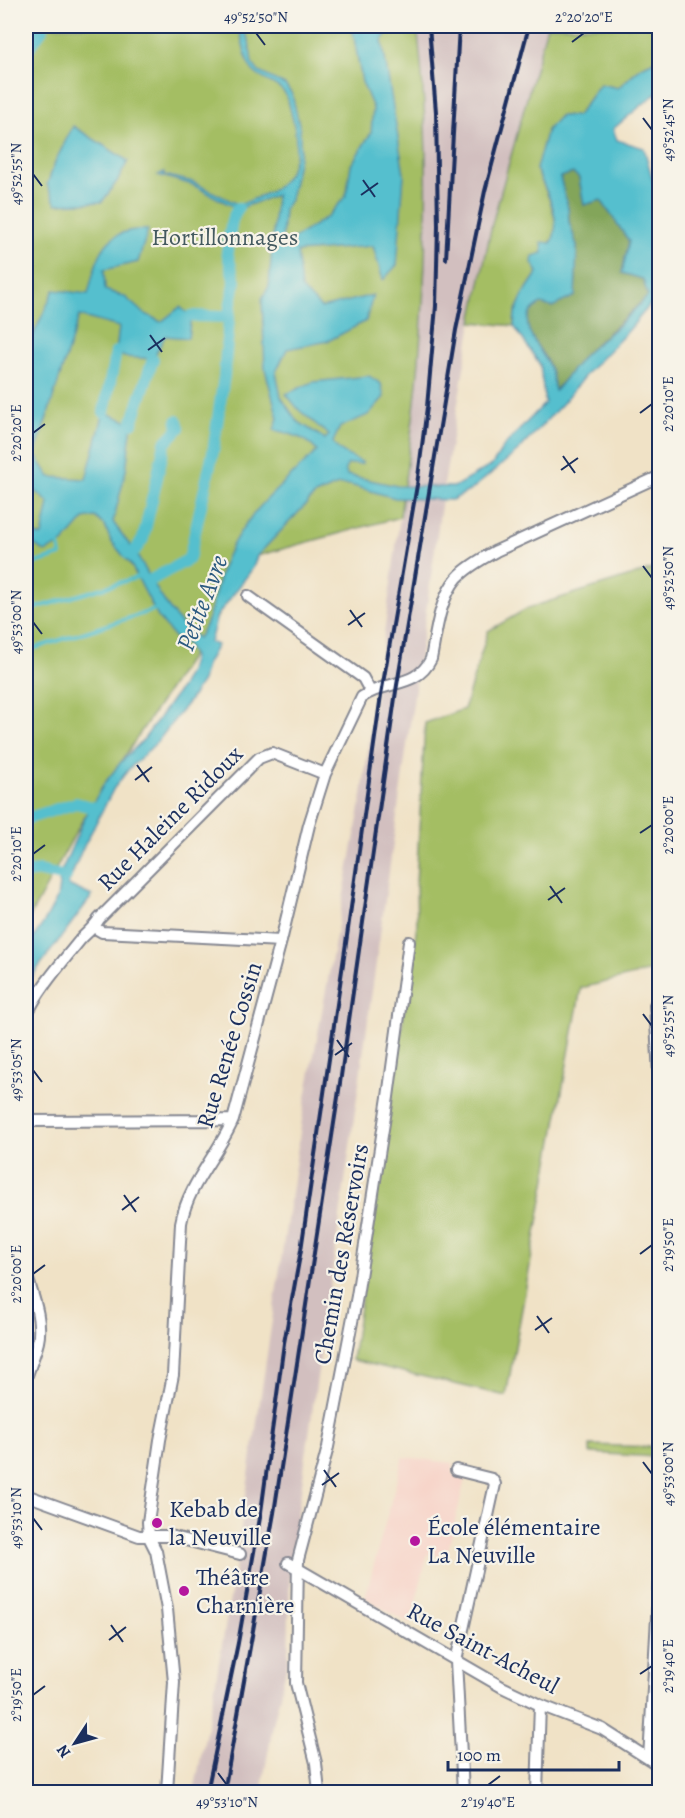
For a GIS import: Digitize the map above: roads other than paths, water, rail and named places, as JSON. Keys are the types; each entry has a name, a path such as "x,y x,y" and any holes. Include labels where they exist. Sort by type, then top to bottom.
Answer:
{"street":[{"path":"325,774 362,697 374,690 417,677 428,666 443,608 457,578 480,560 660,476"},
{"path":"248,596 363,678 374,690"},
{"name":"Rue Haleine Ridoux","path":"26,1017 44,986 84,936 95,928 99,919 259,758 272,753 325,774"},
{"name":"Rue Renée Cossin","path":"149,1537 148,1522 160,1440 173,1375 183,1209 190,1192 223,1141 233,1120 281,941 309,825 325,774"},
{"path":"95,928 102,932 281,941"},
{"name":"Chemin des Réservoirs","path":"319,1792 316,1763 296,1683 298,1560 328,1447 357,1296 409,942"},
{"path":"655,1005 660,1092"},
{"path":"26,1121 233,1120"},
{"path":"26,1273 40,1329 26,1377"},
{"path":"456,1470 492,1479 495,1484 456,1661 463,1792"},
{"path":"26,1496 139,1536 170,1536 240,1554"},
{"path":"149,1537 156,1551 165,1598 174,1682 167,1792"},
{"name":"Rue Saint-Acheul","path":"288,1563 502,1687 540,1705 602,1729 660,1766"},
{"path":"649,1759 660,1564"},
{"path":"537,1792 540,1705"}],"water":[{"path":"237,26 241,26 249,41 252,63 259,72 285,85 292,94 300,129 300,152 290,200 284,209 282,240 290,241 327,217 346,196 351,165 371,133 373,108 362,82 352,26 392,26 382,40 404,174 397,265 383,280 373,246 297,252 301,288 321,308 373,295 366,321 328,341 287,349 276,372 281,397 297,421 325,439 329,435 299,410 286,394 313,382 369,376 381,384 384,397 368,415 340,427 333,442 341,451 362,462 362,464 348,464 345,469 347,475 397,486 454,487 492,465 504,446 545,403 540,365 514,326 515,313 524,293 538,272 532,263 533,256 543,253 542,242 551,243 556,225 549,196 536,169 547,130 560,116 577,116 600,84 618,88 641,67 659,59 659,91 613,129 617,140 644,148 659,203 659,294 518,451 471,490 452,500 395,498 350,485 338,485 315,495 257,556 253,568 217,616 210,642 217,645 206,665 202,681 158,741 128,770 114,788 81,852 68,885 92,896 26,984 26,949 57,898 61,872 85,817 104,784 121,762 144,739 181,687 193,657 187,644 174,637 158,617 131,565 111,541 105,526 95,517 84,519 63,543 45,552 26,539 26,528 42,536 49,503 26,483 26,351 54,290 88,294 104,247 121,233 148,230 138,262 104,270 105,290 125,297 142,312 161,322 180,307 191,316 188,338 165,336 153,359 124,357 116,352 119,327 79,316 35,455 50,477 86,479 104,412 132,423 126,470 113,522 137,555 172,612 198,638 208,619 223,566 235,540 255,512 317,451 308,442 298,437 274,430 278,418 265,369 262,299 269,286 276,195 241,208 234,207 193,185 158,175 164,172 164,175 193,182 239,205 273,190 287,176 296,149 288,99 282,90 252,70","holes":["573,173 579,178 584,205 601,200 629,241 622,273 643,279 648,296 585,354 555,391 550,367 530,333 528,317 532,310 541,304 552,307 575,296 577,246 569,222 560,177"]},
{"path":"73,126 128,161 102,202 56,204 47,185 55,162"}],"waterway":[{"path":"26,44 39,26"},
{"name":"Petite Avre","path":"149,581 189,559 213,452 224,376 230,308 235,282 227,252 232,220 238,208"},
{"path":"191,316 229,317"},
{"path":"104,412 116,352"},
{"path":"132,423 153,359"},
{"path":"129,554 134,552 143,539 165,443 179,428 177,421"},
{"path":"26,566 61,555 58,541"},
{"path":"26,611 142,576"},
{"path":"26,651 157,609"},
{"path":"26,819 76,803 95,808"},
{"path":"26,873 40,871 66,877"}],"railway":[{"path":"207,1792 238,1643 261,1512 284,1343 301,1250 381,695 417,485 427,407 436,306 438,226 436,112 429,26"},
{"path":"446,259 459,26"},
{"path":"224,1792 274,1513 338,1097 396,691 456,330 485,191 529,26"}],"place":[{"name":"Kebab de la Neuville","path":"157,1523"},
{"name":"École élémentaire La Neuville","path":"415,1541"},
{"name":"Théâtre Charnière","path":"184,1591"}],"park label":[{"name":"Hortillonnages","path":"225,237"}]}
